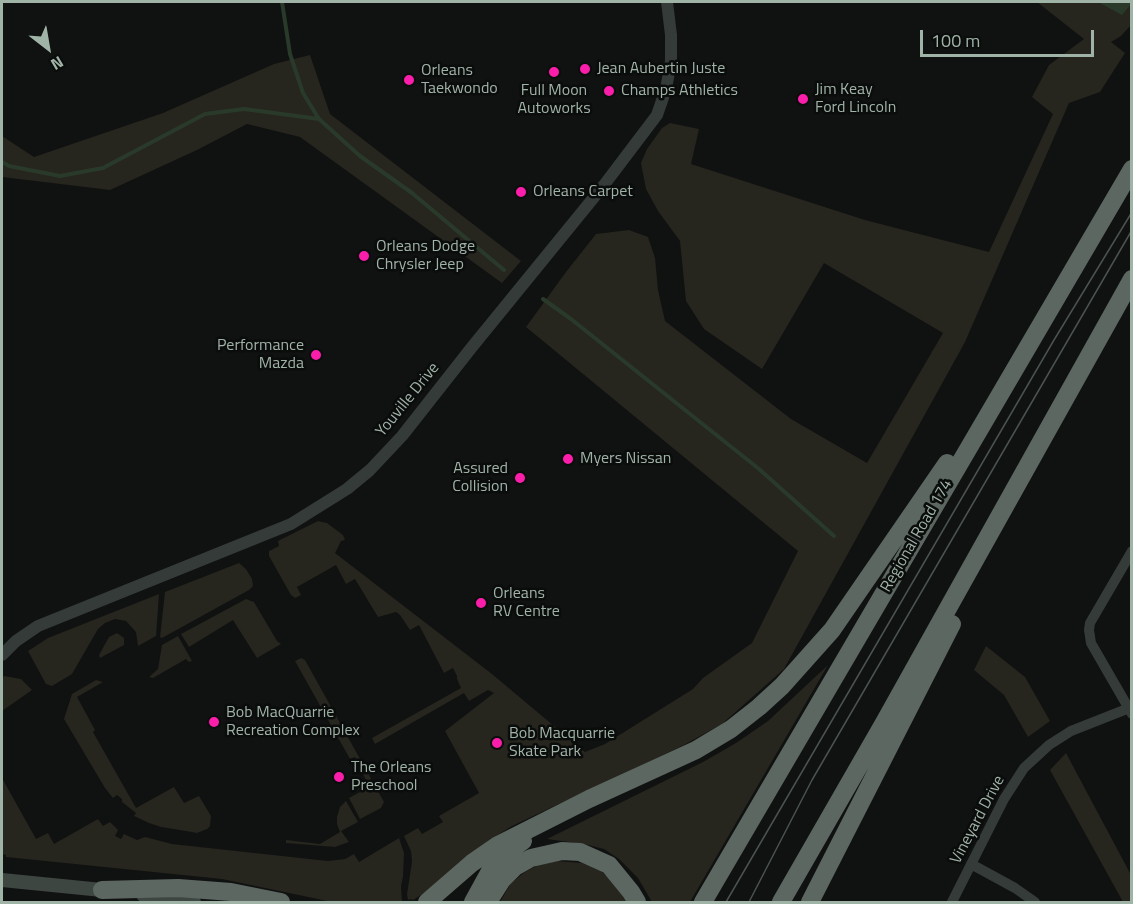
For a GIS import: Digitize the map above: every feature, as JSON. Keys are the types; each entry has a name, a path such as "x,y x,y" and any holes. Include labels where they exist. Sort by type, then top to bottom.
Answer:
{"highway":[{"name":"Regional Road 174","path":"703,903 1131,169"},
{"path":"781,903 1131,279"},
{"path":"810,903 1083,366 1131,279"},
{"path":"427,903 483,854 510,837 696,750 731,729 782,686 832,630 1029,345"},
{"path":"473,903 490,871 508,852 560,813"},
{"path":"488,903 502,880 515,867 531,858 562,851 580,852 609,865 632,892 636,903"},
{"path":"102,890 178,888 231,892 281,903"}],"main road":[{"path":"2,880 102,890 194,903"}],"street":[{"name":"Youville Drive","path":"2,655 16,641 39,626 291,524 348,489 370,470 402,436 604,185 657,115 666,89 671,62 671,35 666,2"},
{"path":"1131,551 1090,623 1089,630 1091,643 1131,710"},
{"name":"Vineyard Drive","path":"952,903 1008,791 1024,768 1049,745 1071,731 1131,710"},
{"path":"971,864 1015,888 1035,903"}],"shaded area":[{"path":"1037,2 1131,2 1131,25 1121,36 1111,42 1125,53 1100,92 1069,103 965,342 784,669 722,724 682,746 512,826 488,841 434,887 413,900 408,900 412,862 411,851 404,836 418,828 422,834 443,822 439,816 479,793 445,731 494,693 488,690 469,701 464,693 375,744 372,738 461,688 453,668 444,673 419,625 410,630 396,612 378,617 355,579 346,584 336,565 297,587 301,595 295,598 291,595 269,556 269,551 279,546 278,541 318,521 327,523 343,535 345,540 341,541 335,553 492,674 585,752 605,744 693,689 703,678 752,643 798,551 526,327 596,234 629,230 648,237 655,258 658,290 665,321 791,419 867,463 943,333 824,263 762,369 704,329 686,301 680,241 658,211 646,189 641,163 647,149 662,128 670,123 699,129 691,164 865,220 989,252 1053,114 1032,97 1049,65 1084,39"},
{"path":"1098,2 1131,2 1131,4 1122,15"},
{"path":"310,55 330,114 521,261 502,283 300,137 247,124 110,190 2,177 2,136 34,157 163,113 274,64"},
{"path":"239,563 252,579 253,586 249,590 162,638 160,637 165,592"},
{"path":"159,594 156,636 138,646 136,632 126,621 115,619 105,623 98,629 72,674 52,686 46,684 28,651 48,638"},
{"path":"246,599 254,602 281,644 257,658 233,620 189,647 181,634"},
{"path":"117,633 124,638 124,645 100,658 99,655 109,637"},
{"path":"178,636 192,661 189,662 186,659 153,678 149,677 158,669 162,645"},
{"path":"986,646 1025,677 1050,721 1028,737 1004,695 974,670"},
{"path":"301,658 305,660 384,802 381,808 360,819 349,798 360,792 357,786 366,780 355,757 350,759 295,661"},
{"path":"828,665 690,902 652,902 638,878 619,859 604,849 547,839 703,762 736,743 768,721"},
{"path":"4,676 21,679 32,690 2,711 2,679"},
{"path":"96,680 103,682 77,697 95,730 93,732 136,808 174,787 184,803 199,796 211,816 210,826 207,829 197,833 149,823 134,816 136,813 122,802 122,799 117,795 113,798 105,788 64,719 72,694"},
{"path":"1066,753 1131,875 1131,902 1123,902 1050,770"},
{"path":"2,778 36,839 48,833 54,844 98,819 103,826 110,822 118,830 115,836 121,839 124,834 137,840 145,837 172,844 328,861 345,859 354,854 359,862 399,838 404,853 402,902 332,902 222,879 6,857 2,854"},
{"path":"346,801 358,822 341,831 349,842 335,847 286,843 286,840 320,844 340,832 337,817 340,807"},
{"path":"557,861 582,863 601,871 615,883 629,902 500,902 511,883 525,872 540,864"}],"waterway":[{"path":"282,2 290,54 303,93 319,119"},
{"path":"2,162 9,166 60,176 103,168 205,114 244,109 319,119 360,156 412,193 504,270"},
{"path":"543,299 759,469 834,536"}],"tram line":[{"path":"726,902 1054,340 1132,212"},
{"path":"749,902 812,780 1132,230"}],"place":[{"name":"Jean Aubertin Juste","path":"585,69"},
{"name":"Full Moon Autoworks","path":"554,72"},
{"name":"Orleans Taekwondo","path":"409,80"},
{"name":"Champs Athletics","path":"609,91"},
{"name":"Jim Keay Ford Lincoln","path":"803,99"},
{"name":"Orleans Carpet","path":"521,192"},
{"name":"Orleans Dodge Chrysler Jeep","path":"364,256"},
{"name":"Performance Mazda","path":"316,355"},
{"name":"Myers Nissan","path":"568,459"},
{"name":"Assured Collision","path":"520,478"},
{"name":"Orleans RV Centre","path":"481,603"},
{"name":"Bob MacQuarrie Recreation Complex","path":"214,722"},
{"name":"Bob Macquarrie Skate Park","path":"497,743"},
{"name":"The Orleans Preschool","path":"339,777"}]}
